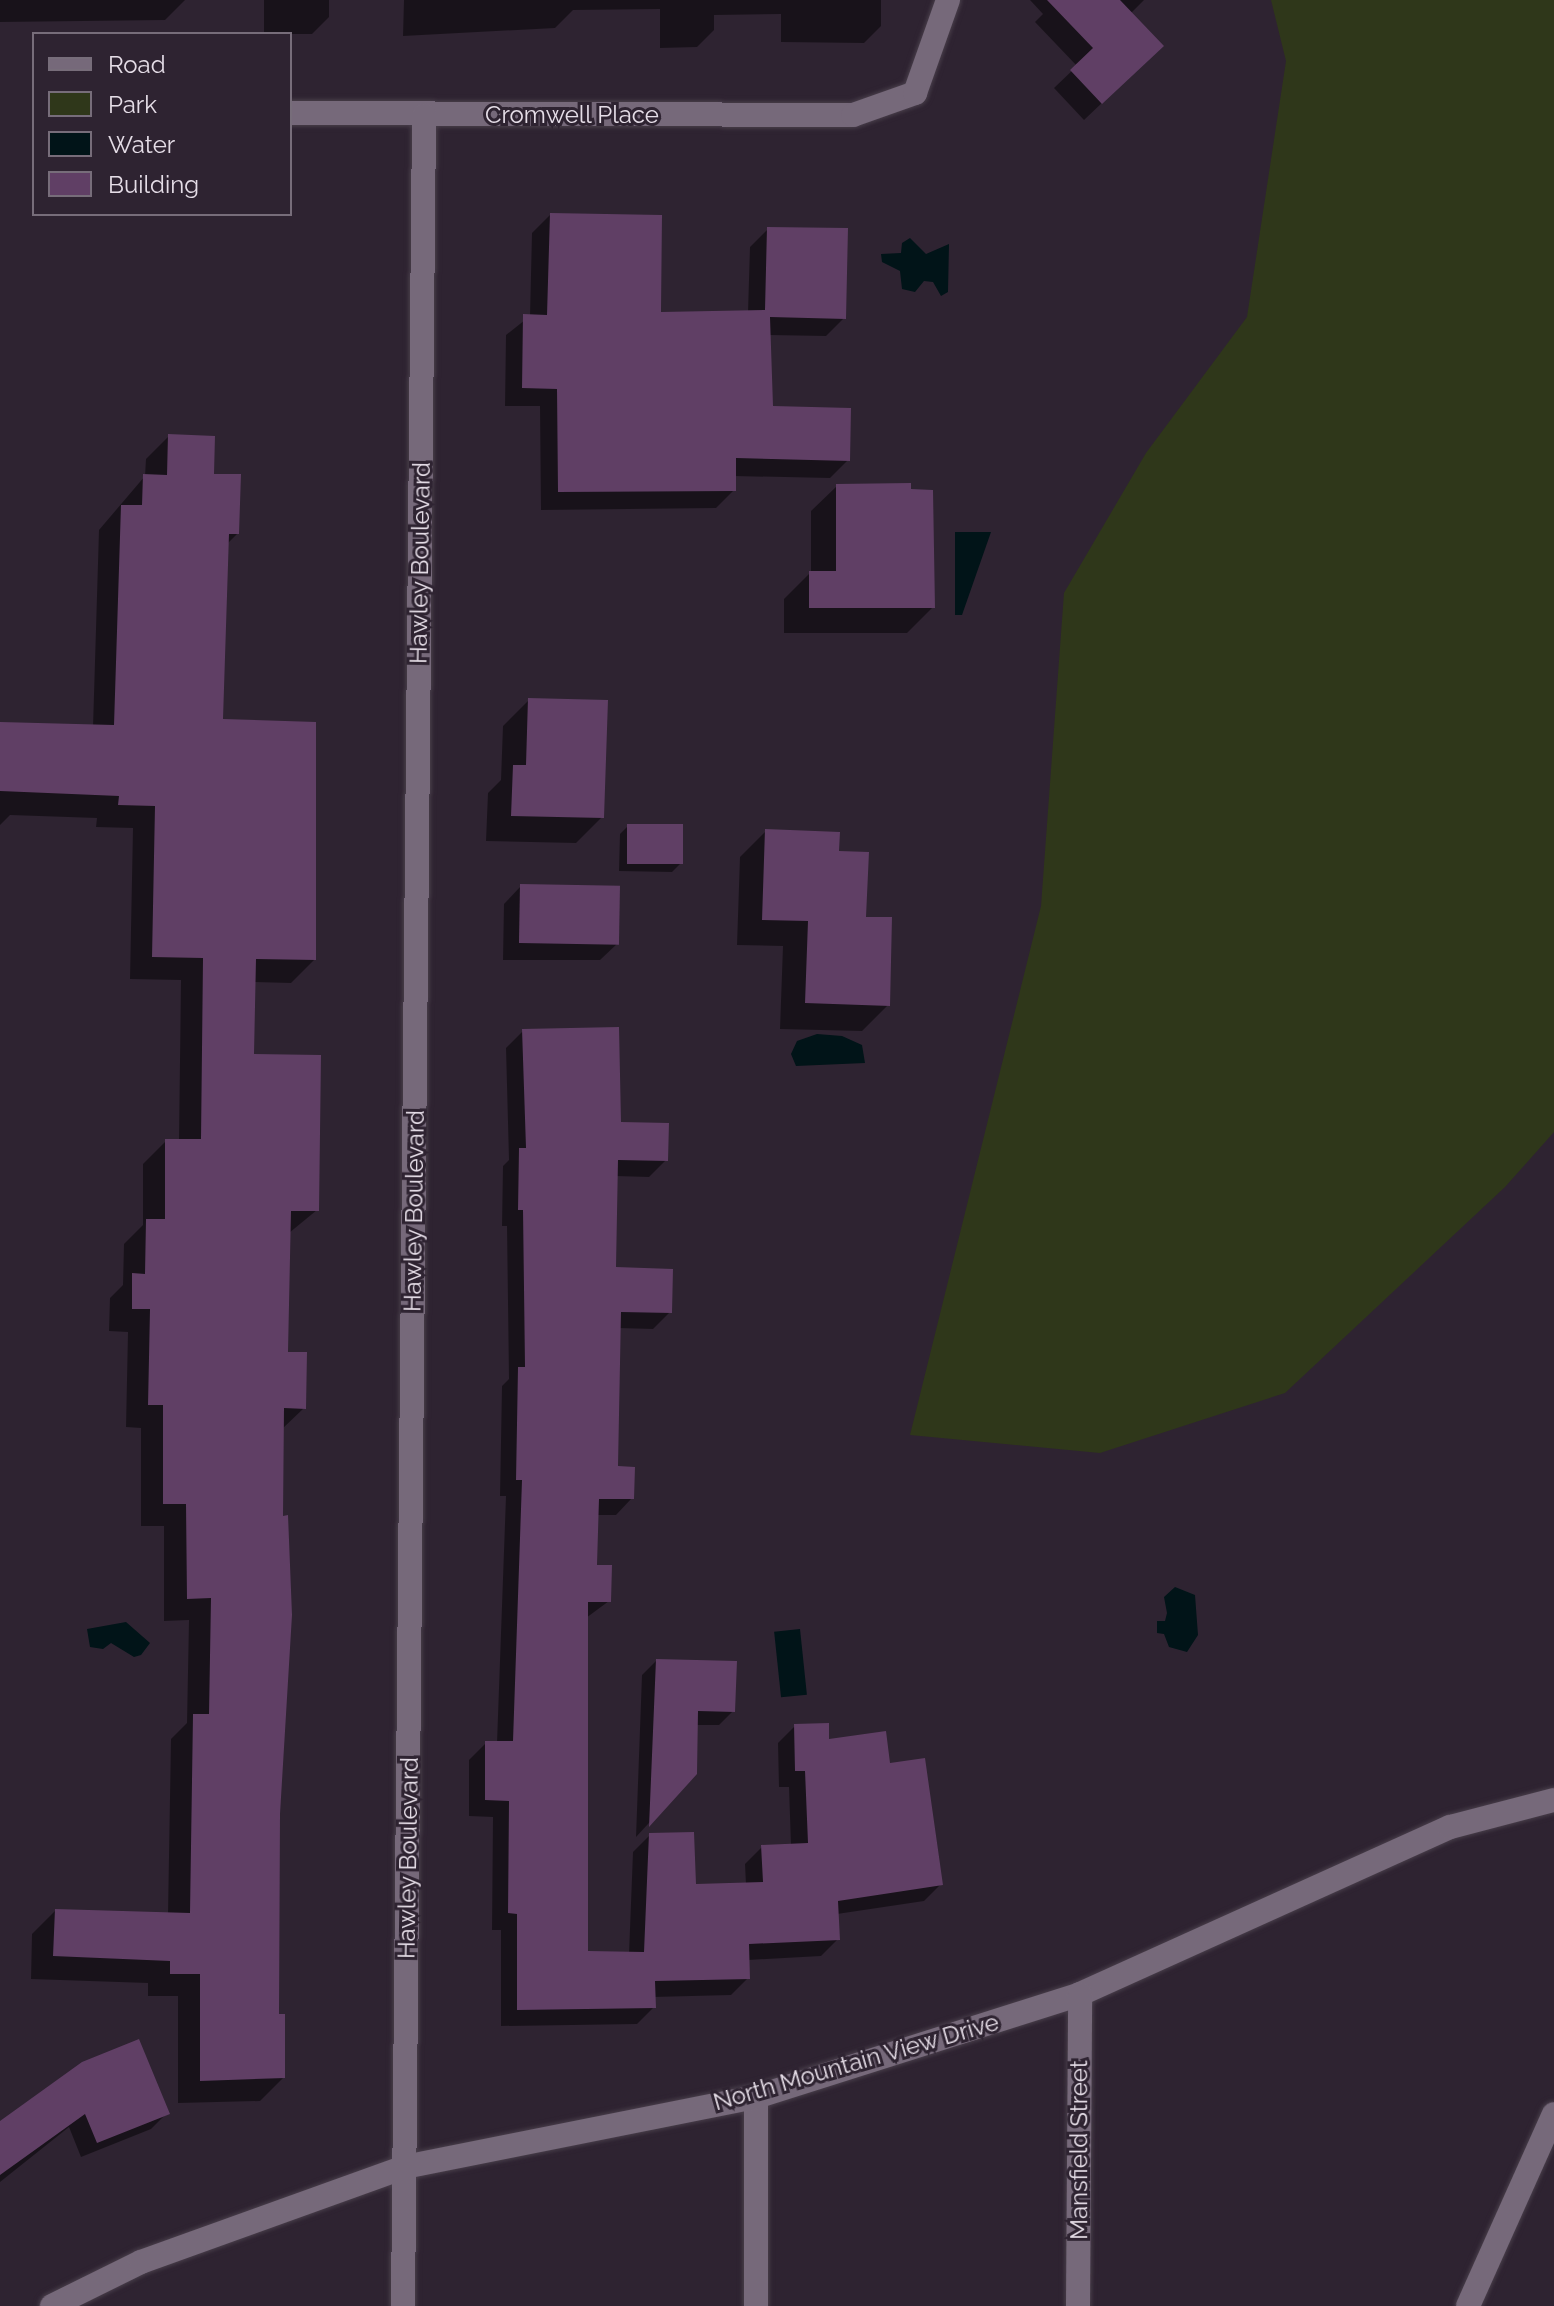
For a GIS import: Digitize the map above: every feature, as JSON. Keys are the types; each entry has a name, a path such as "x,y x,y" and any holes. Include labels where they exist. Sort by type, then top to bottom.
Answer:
{"street":[{"name":"Cromwell Place","path":"292,113 853,115 915,93 948,0"},
{"name":"Hawley Boulevard","path":"403,2306 424,115"},
{"name":"North Mountain View Drive","path":"52,2306 141,2262 405,2167 756,2097 1080,1994 1450,1827 1554,1800"},
{"name":"Mansfield Street","path":"1078,2306 1080,1994"},
{"path":"756,2097 756,2306"},
{"path":"1468,2306 1554,2114"}],"green space":[{"path":"1271,0 1554,0 1554,1132 1505,1187 1285,1393 1100,1453 910,1435 1041,906 1064,593 1146,453 1247,317 1286,61"}],"water":[{"path":"910,238 926,254 949,244 948,292 941,296 933,282 924,281 915,292 902,289 900,271 882,262 881,254 901,253 902,243"},
{"path":"955,532 991,532 962,615 955,615"},
{"path":"817,1034 842,1036 862,1045 865,1063 796,1066 791,1054 797,1041"},
{"path":"1175,1587 1195,1595 1198,1635 1187,1652 1169,1647 1164,1634 1157,1633 1157,1621 1165,1621 1167,1613 1164,1597"},
{"path":"126,1622 150,1643 141,1655 134,1657 111,1643 103,1649 90,1647 87,1629"},
{"path":"800,1629 807,1695 781,1697 774,1632"}],"building":[{"path":"1047,0 1120,0 1164,46 1102,104 1070,70 1093,48"},
{"path":"550,213 662,215 661,312 765,310 767,227 848,228 846,319 770,317 773,406 851,408 850,461 736,458 736,491 558,492 557,389 522,388 523,314 547,315"},
{"path":"168,434 215,436 214,474 241,474 239,534 229,534 223,719 316,722 316,960 256,959 254,1054 321,1055 319,1211 291,1211 288,1352 307,1352 306,1409 284,1408 283,1516 288,1515 292,1615 280,1814 279,2014 285,2014 285,2078 200,2081 200,1974 170,1974 170,1961 53,1956 55,1909 190,1913 193,1714 209,1714 211,1598 187,1599 186,1504 163,1504 163,1405 148,1405 150,1309 132,1309 132,1273 145,1274 146,1219 165,1219 165,1139 201,1139 203,958 152,957 155,806 118,805 119,796 0,791 0,722 114,725 121,505 142,505 143,474 167,475"},
{"path":"911,483 911,489 933,490 935,608 809,608 809,571 836,571 836,484"},
{"path":"528,698 608,700 604,818 511,816 513,765 526,765"},
{"path":"627,824 683,824 683,864 627,864"},
{"path":"765,829 840,832 839,851 869,852 866,917 892,917 890,1006 805,1003 808,921 762,920"},
{"path":"520,884 620,886 619,945 519,943"},
{"path":"619,1027 621,1122 669,1123 668,1161 618,1160 616,1267 673,1269 672,1313 621,1312 618,1466 635,1467 634,1499 599,1499 597,1565 612,1565 611,1602 588,1602 588,1951 644,1952 649,1833 694,1832 696,1884 763,1882 761,1845 808,1843 805,1771 795,1771 794,1724 829,1723 829,1739 886,1731 890,1763 925,1758 943,1885 838,1901 840,1940 749,1944 750,1979 655,1981 656,2008 517,2010 517,1914 508,1913 509,1801 485,1800 485,1741 513,1741 522,1480 516,1480 518,1367 525,1367 523,1210 518,1210 519,1148 526,1148 522,1029"},
{"path":"656,1659 737,1661 735,1712 698,1711 697,1774 649,1827"},
{"path":"139,2039 170,2114 97,2143 85,2114 0,2175 0,2121 82,2062"}]}
